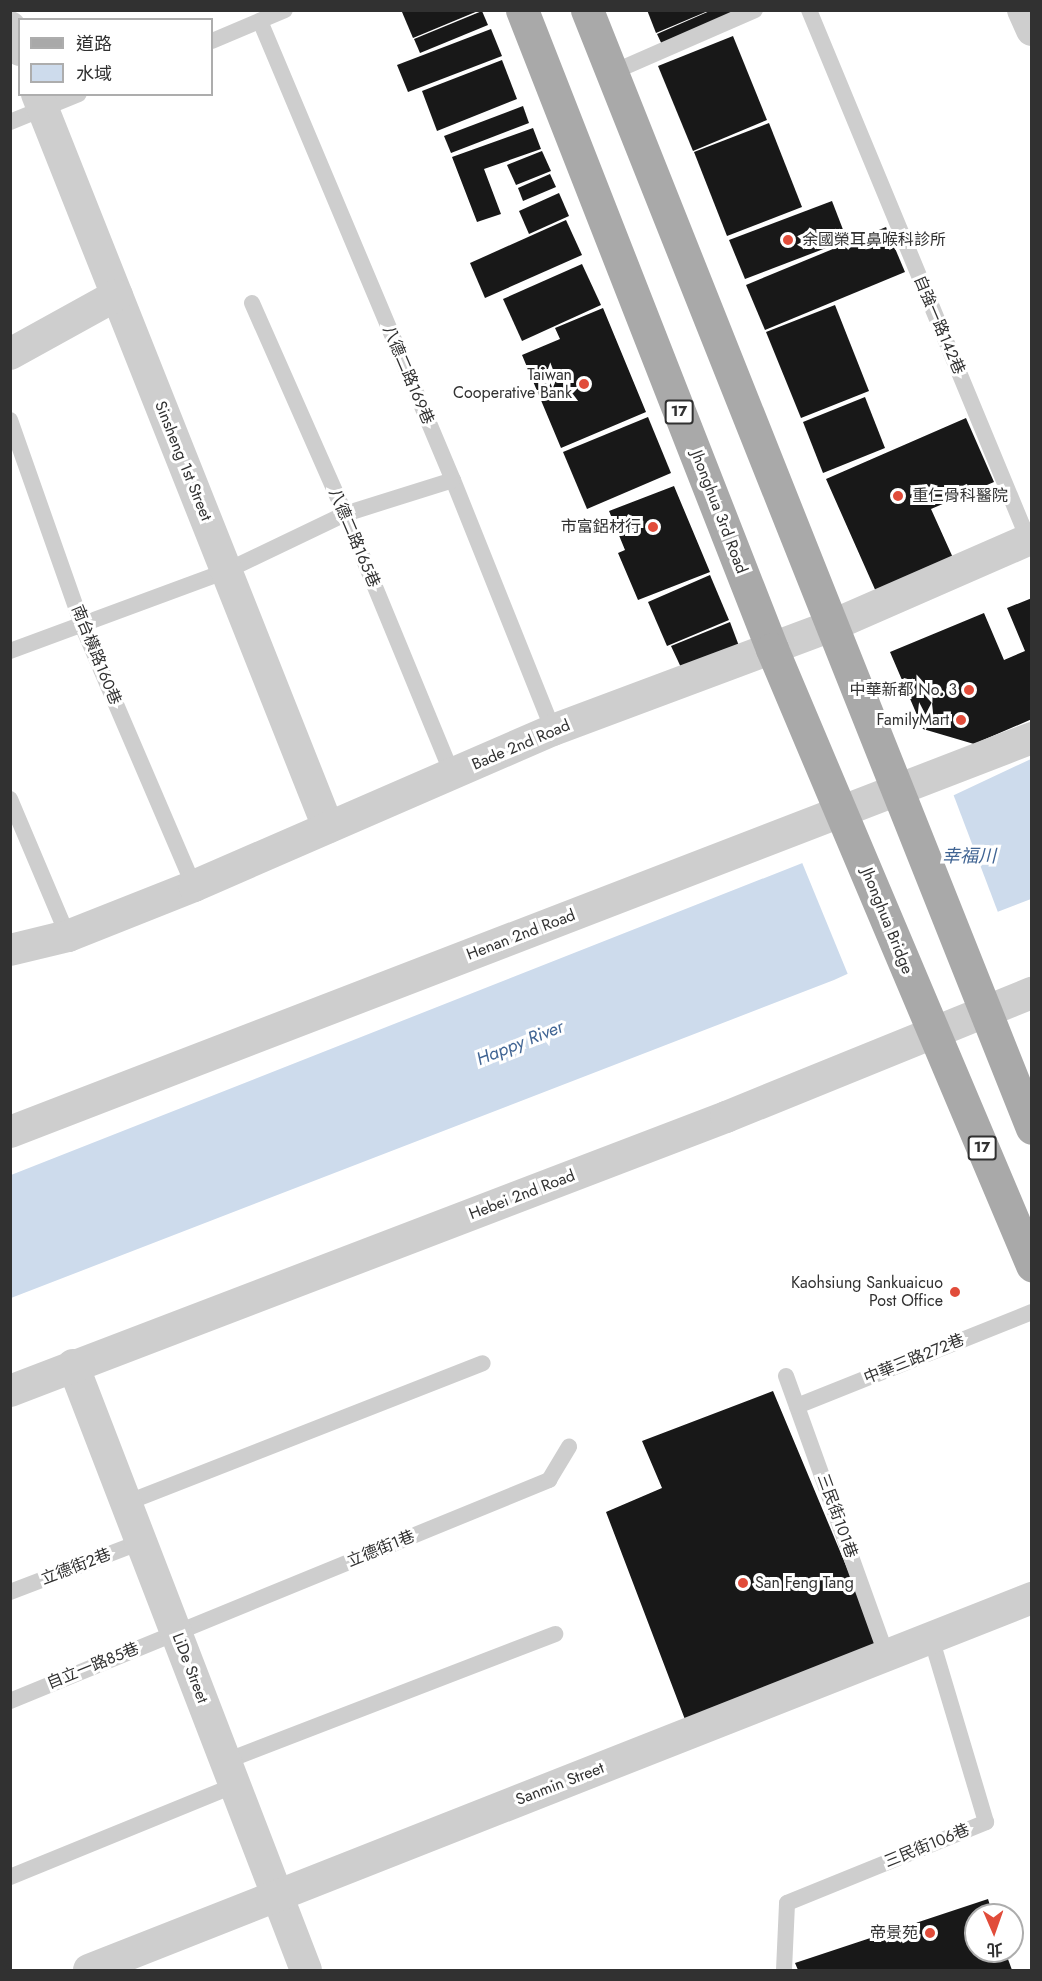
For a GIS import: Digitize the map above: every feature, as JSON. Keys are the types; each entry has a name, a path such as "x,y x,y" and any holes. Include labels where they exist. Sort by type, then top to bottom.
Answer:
{"main road":[{"name":"Jhonghua 3rd Road","path":"522,10 772,649 843,810"},
{"path":"587,10 831,626 900,790 1032,1128"},
{"name":"Jhonghua Bridge","path":"843,810 931,1031"},
{"name":"17","path":"931,1031 1032,1265"}],"street":[{"path":"1023,10 1032,30"},
{"path":"10,27 18,45"},
{"name":"Sinsheng 1st Street","path":"40,102 328,827"},
{"path":"10,354 117,295"},
{"name":"Bade 2nd Road","path":"10,950 68,936 194,886 553,730 831,626 1030,539"},
{"name":"Henan 2nd Road","path":"10,1132 1032,738"},
{"name":"Hebei 2nd Road","path":"10,1391 726,1117 931,1031 1032,993"},
{"name":"LiDe Street","path":"73,1365 306,1971"},
{"name":"Sanmin Street","path":"89,1971 1032,1598"}],"lane":[{"path":"213,41 285,10"},
{"path":"611,73 755,10"},
{"name":"自強一路142巷","path":"809,10 1030,539"},
{"name":"八德二路169巷","path":"260,21 453,480 553,730"},
{"path":"10,122 40,102 69,96"},
{"name":"八德二路165巷","path":"252,303 345,514 452,774"},
{"name":"南台橫路160巷","path":"10,420 82,625 194,886"},
{"path":"10,651 226,571 345,514 453,480"},
{"path":"10,799 68,936"},
{"name":"中華三路272巷","path":"797,1406 1032,1312"},
{"path":"126,1503 483,1363"},
{"name":"三民街101巷","path":"786,1376 887,1656"},
{"name":"立德街1巷","path":"176,1632 549,1480 569,1447"},
{"name":"立德街2巷","path":"10,1592 141,1542"},
{"name":"自立一路85巷","path":"10,1701 176,1632"},
{"path":"10,1877 230,1773 555,1634"},
{"name":"三民街106巷","path":"784,1971 786,1903 986,1822 931,1638"}],"water":[{"name":"幸福川","path":"1031,759 1031,899 909,946 834,980 11,1298 11,1175 848,845"}],"pier":[{"path":"952,791 999,915 849,977 801,860"}],"building":[{"path":"405,10 478,11 413,38 402,12"},
{"path":"647,10 708,10 708,11 656,33"},
{"path":"712,10 754,10 664,49 657,34"},
{"path":"482,11 488,25 420,53 414,39"},
{"path":"491,29 502,56 408,92 397,65"},
{"path":"733,36 767,120 693,151 658,66"},
{"path":"502,60 517,99 437,131 422,91"},
{"path":"523,106 529,123 451,153 444,136"},
{"path":"769,123 802,207 727,236 694,152"},
{"path":"533,128 541,149 484,169 501,214 477,222 452,157"},
{"path":"542,151 551,171 516,185 507,165"},
{"path":"550,174 556,187 523,201 518,188"},
{"path":"559,193 569,216 529,234 519,211"},
{"name":"余國榮耳鼻喉科診所","path":"832,201 847,240 745,279 729,240"},
{"path":"566,220 582,255 485,298 470,263"},
{"path":"886,227 905,272 765,330 746,285"},
{"path":"582,264 601,305 522,341 503,299"},
{"path":"835,305 869,391 801,418 766,332"},
{"name":"Taiwan Cooperative Bank","path":"603,308 646,412 561,448 522,355 560,339 555,328"},
{"path":"865,397 885,448 823,473 803,422"},
{"path":"648,417 671,473 587,509 563,452"},
{"name":"重仁骨科醫院","path":"966,418 994,482 931,509 954,560 877,594 826,479"},
{"path":"674,486 710,572 638,600 618,553 625,550 609,511"},
{"path":"710,575 729,620 667,646 648,602"},
{"name":"中華新都 No. 3","path":"1032,598 1032,719 974,744 923,729 890,652 984,613 1004,660 1025,651 1007,608"},
{"path":"730,622 742,654 685,676 671,646"},
{"name":"San Feng Tang","path":"773,1391 883,1654 689,1730 606,1512 662,1488 642,1441"},
{"name":"帝景苑","path":"988,1899 989,1903 976,1903"},
{"name":"帝景苑","path":"964,1907 964,1963 1009,1963 1012,1970 798,1970 795,1963"}],"place":[{"name":"余國榮耳鼻喉科診所","path":"788,240"},
{"name":"Taiwan Cooperative Bank","path":"584,384"},
{"name":"重仁骨科醫院","path":"898,496"},
{"name":"市富鋁材行","path":"653,527"},
{"name":"中華新都 No. 3","path":"969,690"},
{"name":"FamilyMart","path":"961,720"},
{"name":"Kaohsiung Sankuaicuo Post Office","path":"955,1292"},
{"name":"San Feng Tang","path":"743,1583"},
{"name":"帝景苑","path":"930,1933"}],"water label":[{"name":"Happy River","path":"520,1043"}]}
